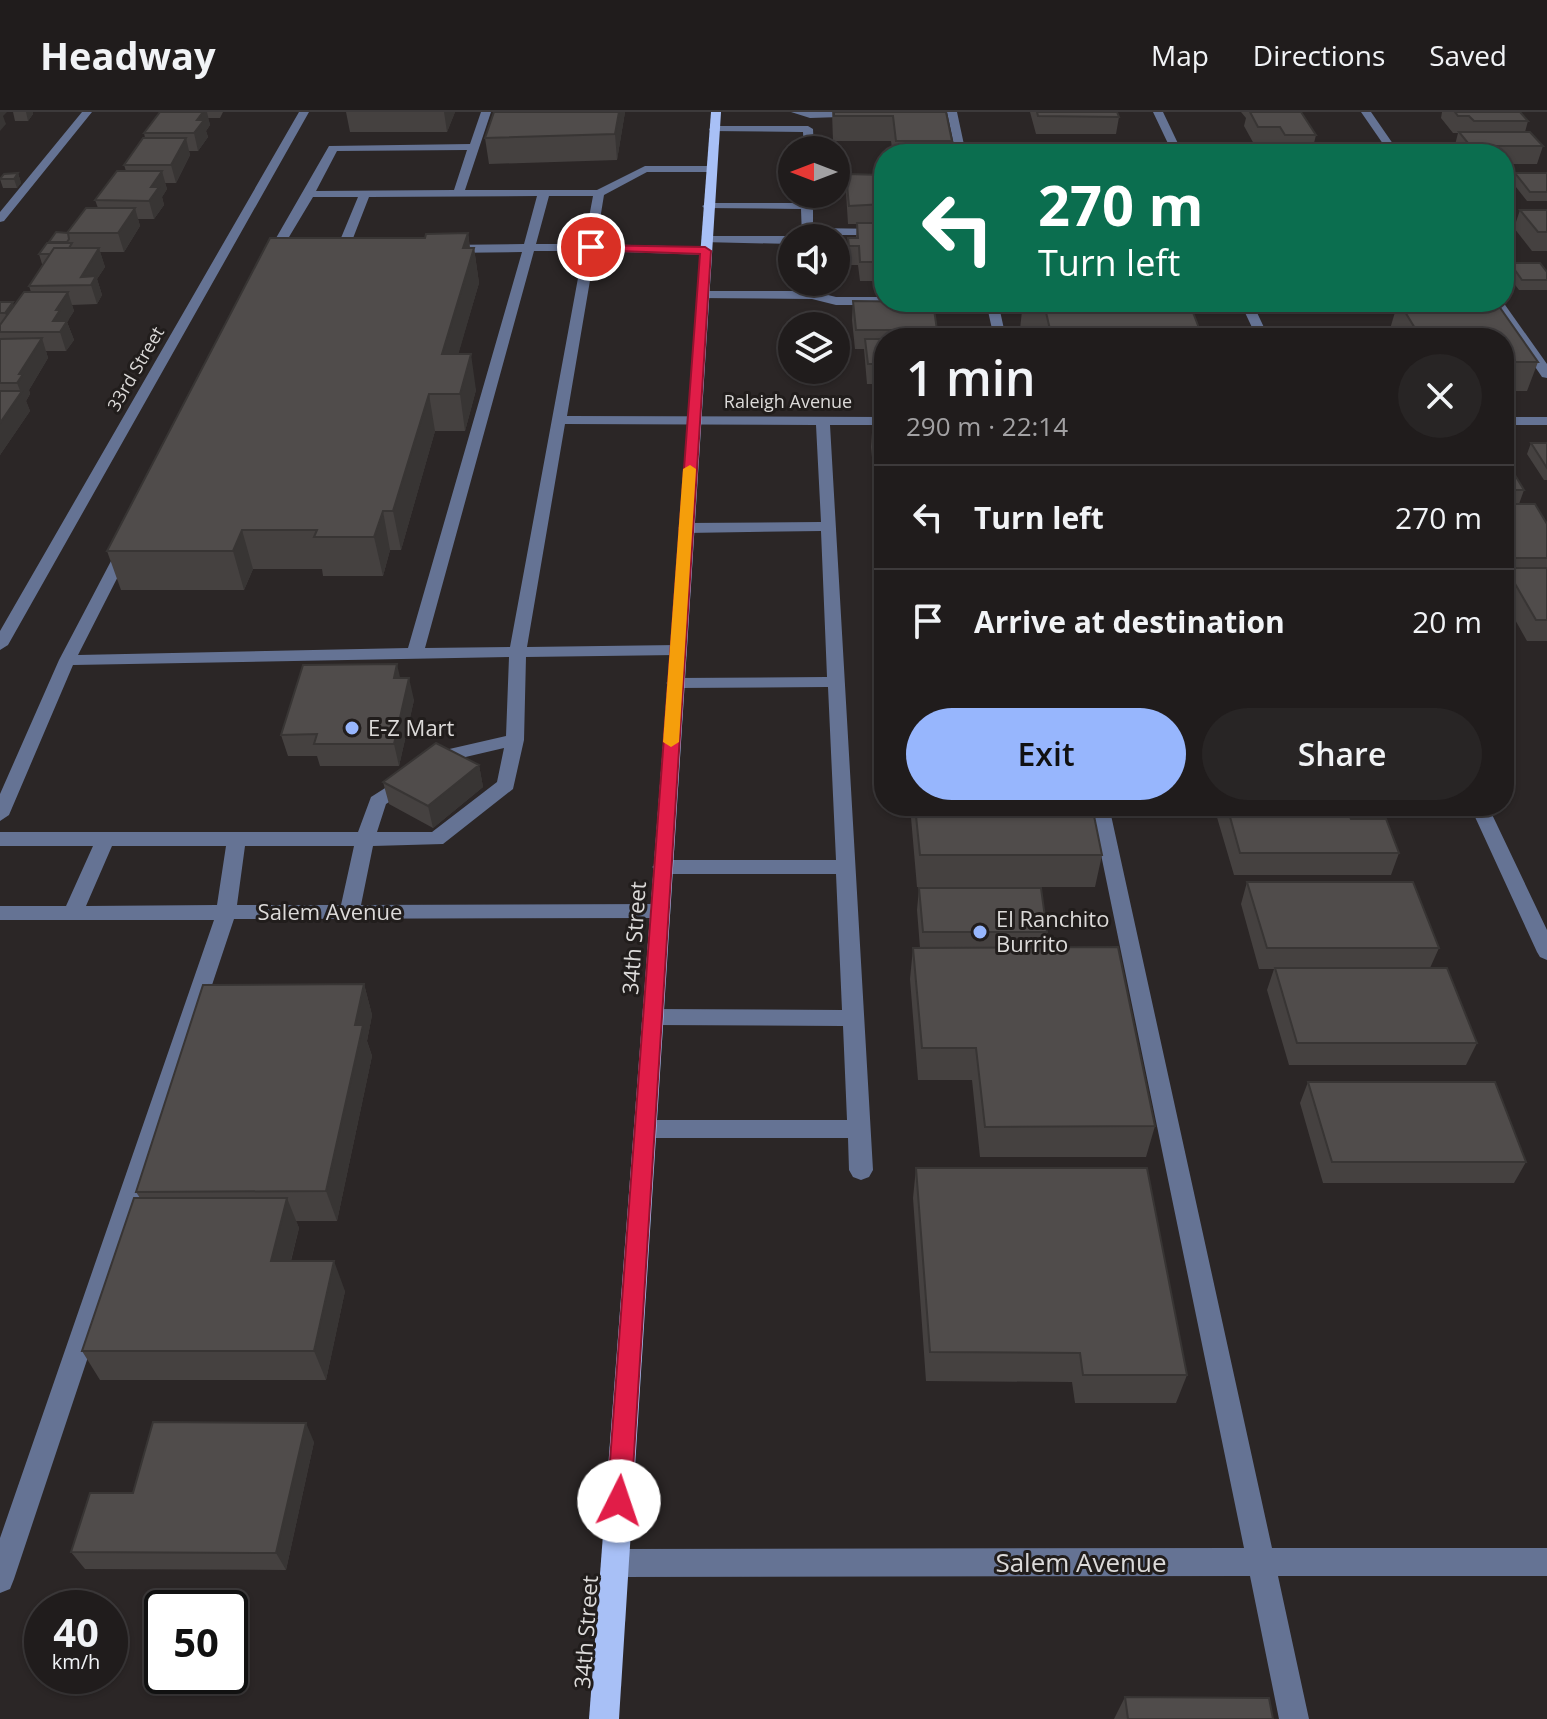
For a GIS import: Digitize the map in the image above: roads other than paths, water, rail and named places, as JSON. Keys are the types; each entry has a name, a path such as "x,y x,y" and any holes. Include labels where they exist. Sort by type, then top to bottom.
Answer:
{"main road":[{"name":"34th Street","path":"604,1719 715,120"}],"street":[{"path":"0,219 87,112"},
{"name":"33rd Street","path":"0,645 304,112"},
{"path":"458,193 486,112"},
{"path":"796,112 901,112"},
{"path":"831,114 843,112"},
{"path":"952,112 959,144"},
{"path":"1158,112 1173,144"},
{"path":"1366,112 1388,144"},
{"path":"715,120 808,129 808,136"},
{"path":"265,269 333,148 474,147"},
{"path":"309,194 599,193 645,169 711,169"},
{"path":"415,653 544,193"},
{"path":"0,839 436,839 506,785 515,740 518,651 599,193"},
{"path":"365,194 342,250 373,249"},
{"path":"708,206 778,202"},
{"path":"850,233 874,232"},
{"path":"436,249 706,246 778,241"},
{"path":"702,295 778,290"},
{"path":"826,296 836,301 874,301"},
{"path":"1504,312 1547,374"},
{"name":"Raleigh Avenue","path":"559,420 874,421"},
{"path":"823,420 861,1170"},
{"path":"1514,421 1547,421"},
{"path":"686,528 829,526"},
{"path":"0,815 67,660 131,535"},
{"path":"67,660 677,650"},
{"path":"675,683 836,682"},
{"path":"349,912 365,840 378,801 451,754 515,740"},
{"path":"1102,816 1294,1719"},
{"path":"1484,816 1547,952"},
{"path":"0,1579 226,913 237,837"},
{"path":"73,913 105,839"},
{"path":"662,867 845,867"},
{"name":"Salem Avenue","path":"0,913 659,911"},
{"path":"653,1017 853,1018"},
{"path":"645,1129 858,1129"},
{"name":"Salem Avenue","path":"615,1563 1547,1562"}],"place":[{"name":"E-Z Mart","path":"352,728"},
{"name":"El Ranchito Burrito","path":"980,932"}]}
